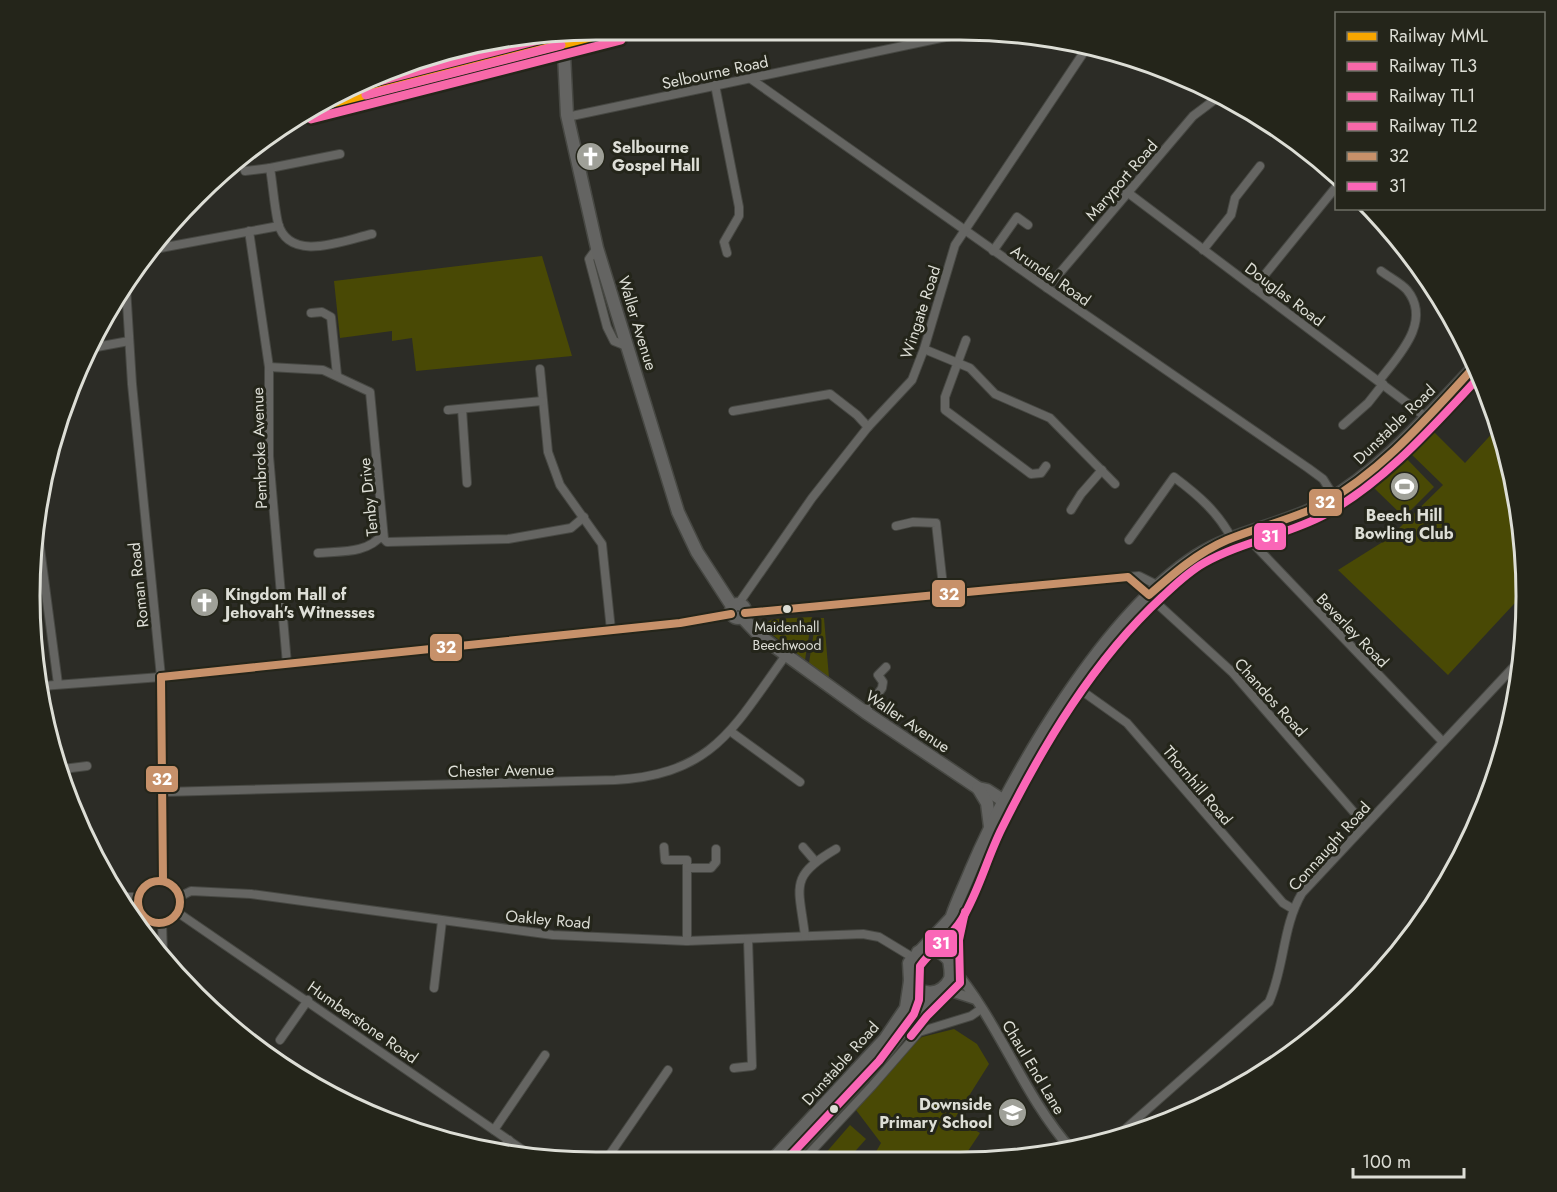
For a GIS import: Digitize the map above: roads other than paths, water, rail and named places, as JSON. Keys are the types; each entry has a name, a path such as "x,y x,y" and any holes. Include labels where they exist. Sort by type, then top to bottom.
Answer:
{"main road":[{"name":"Waller Avenue","path":"563,42 567,117 597,248 678,512 697,552 738,611 760,636 865,712 978,788 987,790 1004,801"},
{"name":"Dunstable Road","path":"952,917 990,827 1004,801 1075,686 1104,644 1149,595 1198,555 1238,536 1285,520 1323,503 1359,480 1427,418 1469,372"},
{"path":"978,788 987,803 990,827"},
{"path":"952,917 950,979 941,990 933,993 919,991 910,981 908,969 915,955 952,917"},
{"path":"915,955 932,949 938,951 950,963"},
{"name":"Dunstable Road","path":"780,1152 885,1039 906,1008 910,981"},
{"name":"Dunstable Road","path":"794,1152 882,1057 919,1009 941,990"}],"street":[{"name":"Selbourne Road","path":"567,117 932,40"},
{"name":"Wingate Road","path":"738,611 812,498 868,427 912,380 924,349 955,245 1083,54"},
{"name":"Arundel Road","path":"751,79 993,251 1308,468 1323,479 1333,495"},
{"path":"715,85 739,207 739,216 724,242 727,253"},
{"name":"Maryport Road","path":"1047,288 1193,116 1212,101"},
{"path":"245,171 340,154"},
{"path":"1203,250 1231,215 1235,198 1260,166"},
{"path":"270,168 279,226 291,243 307,248 372,234"},
{"path":"1254,288 1335,189"},
{"name":"Douglas Road","path":"1127,192 1427,418"},
{"path":"993,251 1017,217 1028,225"},
{"path":"164,247 279,226"},
{"name":"Pembroke Avenue","path":"249,231 269,367 271,401 269,456 287,664"},
{"path":"1342,425 1368,404 1409,341 1415,325 1416,306 1407,290 1380,271"},
{"name":"Roman Road","path":"127,299 161,677 164,792 163,881"},
{"path":"311,313 322,312 331,317 337,375"},
{"path":"966,339 945,397 945,410 1031,474 1041,473 1046,466"},
{"path":"100,347 129,341"},
{"path":"924,349 970,368 995,394 1050,418 1115,484"},
{"name":"Tenby Drive","path":"269,367 323,370 364,387 370,392 383,534 389,544 508,538 571,528 584,517"},
{"path":"540,369 548,452 560,485 602,544 611,630"},
{"path":"733,411 830,394 857,415 868,427"},
{"path":"448,410 542,401"},
{"path":"462,409 466,483"},
{"path":"1071,510 1081,494 1102,470"},
{"name":"Beverley Road","path":"1129,540 1174,477 1212,508 1443,742"},
{"path":"896,526 913,522 936,523 944,596"},
{"path":"318,553 370,547 383,534"},
{"path":"42,562 58,684"},
{"path":"48,685 161,677 611,630 738,611 769,612 1139,576 1159,586"},
{"name":"Chandos Road","path":"1128,577 1232,672 1365,825"},
{"path":"760,636 756,619 769,612"},
{"name":"Chester Avenue","path":"164,792 635,779 680,769 708,751 730,731 786,655"},
{"path":"865,712 882,688 884,682 878,675 886,667"},
{"name":"Connaught Road","path":"1130,1125 1269,1002 1279,979 1284,939 1293,909 1302,893 1512,669"},
{"name":"Thornhill Road","path":"1075,686 1127,723 1275,895 1293,909"},
{"path":"730,731 800,782"},
{"path":"68,770 87,766"},
{"path":"664,847 665,860 687,860 687,940"},
{"path":"803,847 815,861"},
{"path":"688,868 711,868 717,862 716,849"},
{"path":"805,936 798,894 803,873 815,861 837,849"},
{"path":"163,881 173,887 179,897 177,912 162,922 149,920 140,911 138,897 150,883 163,881"},
{"name":"Oakley Road","path":"179,897 191,891 251,894 554,935 687,940 863,934 879,937 915,955"},
{"path":"129,897 138,897"},
{"name":"Humberstone Road","path":"177,912 308,1000 517,1146"},
{"path":"434,988 442,921"},
{"path":"162,922 163,943"},
{"path":"734,1068 752,1066 748,939"},
{"name":"Chaul End Lane","path":"950,963 981,1009 1033,1100 1065,1142"},
{"path":"941,990 974,999"},
{"path":"280,1040 308,1000"},
{"path":"811,1152 919,1032 971,1016 981,1009"},
{"path":"494,1130 545,1055"},
{"path":"611,1152 668,1070"},
{"path":"505,1144 508,1140"}],"rail line":[{"name":"TL3","path":"312,119 621,40"},
{"name":"MML","path":"348,99 574,41"},
{"name":"TL2","path":"366,95 561,45"},
{"name":"TL1","path":"406,74 512,47"}],"place":[{"name":"Selbourne Gospel Hall","path":"591,156"},
{"name":"Beech Hill Bowling Club","path":"1404,487"},
{"name":"Kingdom Hall of Jehovah's Witnesses","path":"204,603"},
{"name":"Maidenhall Beechwood","path":"787,609"},
{"name":"Downside Primary School","path":"1013,1113"}]}
